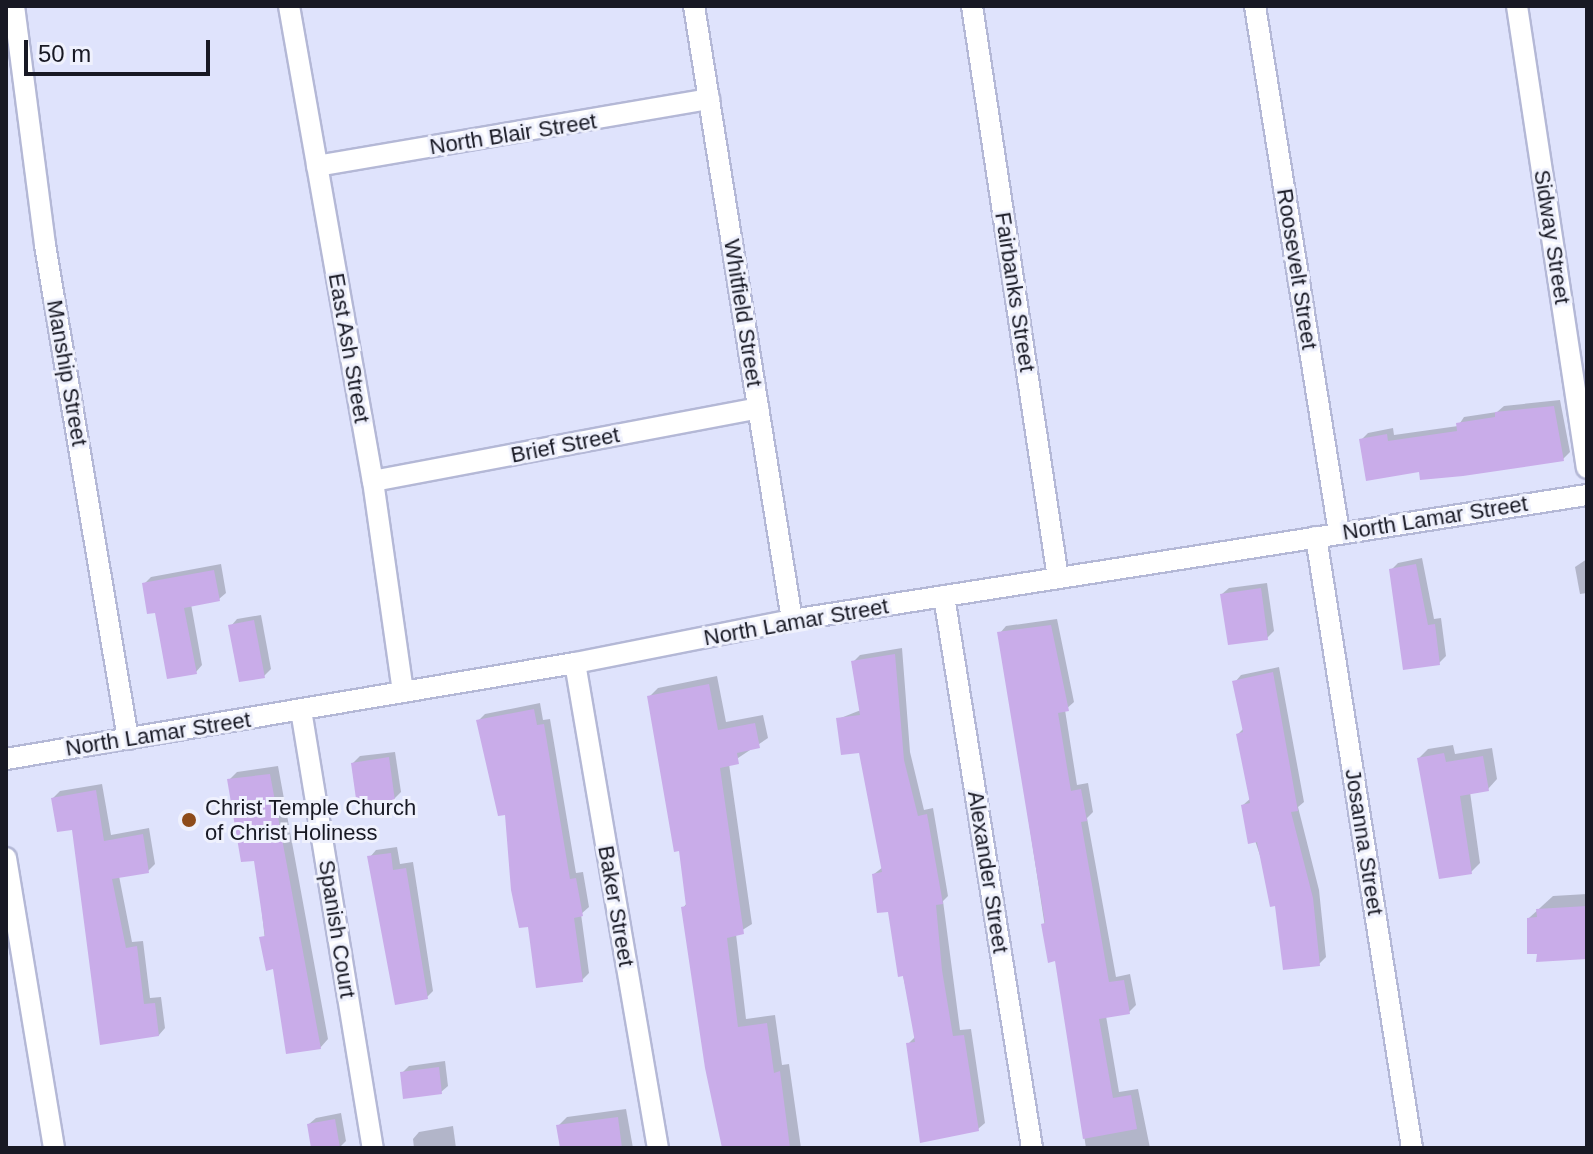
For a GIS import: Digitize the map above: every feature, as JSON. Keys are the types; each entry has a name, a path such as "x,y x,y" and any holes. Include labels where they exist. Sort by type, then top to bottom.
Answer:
{"street":[{"name":"Manship Street","path":"14,6 45,245 128,739"},
{"name":"East Ash Street","path":"289,6 373,481 403,692"},
{"name":"Whitfield Street","path":"694,6 792,620"},
{"name":"Fairbanks Street","path":"972,6 1058,578"},
{"name":"Roosevelt Street","path":"1255,6 1339,533"},
{"name":"Sidway Street","path":"1517,6 1587,468"},
{"name":"North Blair Street","path":"317,166 709,99"},
{"name":"Brief Street","path":"373,481 758,408"},
{"name":"North Lamar Street","path":"6,759 575,663 792,620 1587,495"},
{"name":"Josanna Street","path":"1316,537 1412,1148"},
{"name":"Alexander Street","path":"944,596 1032,1148"},
{"name":"Baker Street","path":"575,663 658,1148"},
{"name":"Spanish Court","path":"301,710 373,1148"},
{"path":"6,858 54,1148"}],"building":[{"path":"1554,406 1564,461 1463,476 1420,480 1419,472 1366,481 1359,439 1387,434 1388,441 1457,431 1456,423 1495,417 1495,412"},
{"path":"1416,564 1428,625 1435,624 1440,665 1403,670 1389,569"},
{"path":"214,570 220,601 184,608 197,674 167,679 155,613 147,614 142,583"},
{"path":"1261,588 1268,640 1228,645 1220,594"},
{"path":"254,620 265,678 239,682 228,625"},
{"path":"1051,625 1069,711 1058,713 1071,791 1081,789 1087,821 1081,822 1109,982 1124,980 1130,1014 1099,1019 1113,1098 1131,1095 1137,1129 1083,1139 1055,961 1048,963 1041,924 1045,923 997,632"},
{"path":"895,654 904,760 918,816 927,814 943,904 936,905 942,970 953,1036 964,1035 979,1131 920,1143 906,1043 915,1042 903,976 898,977 888,912 877,913 872,874 882,872 859,753 841,755 836,718 860,715 851,661"},
{"path":"1273,672 1298,811 1291,812 1313,898 1320,966 1283,970 1275,906 1270,907 1257,842 1248,844 1241,805 1250,803 1236,734 1243,732 1232,681"},
{"path":"709,684 718,730 755,723 760,748 737,753 739,764 720,768 744,934 727,938 738,1027 767,1023 774,1073 780,1071 790,1148 722,1148 705,1068 681,907 686,906 679,851 674,852 647,696"},
{"path":"534,709 537,725 544,724 570,879 576,878 583,916 574,918 583,982 536,988 528,927 519,928 511,890 505,815 498,816 476,720"},
{"path":"1444,753 1446,762 1483,756 1489,791 1460,796 1472,874 1439,879 1417,758"},
{"path":"389,757 395,801 357,806 351,763"},
{"path":"270,774 321,1049 286,1054 273,969 266,971 259,937 265,936 254,861 241,862 227,779"},
{"path":"96,790 104,841 143,834 149,873 112,879 126,948 137,946 144,1004 155,1003 159,1036 100,1045 72,830 57,832 51,798"},
{"path":"391,853 393,870 406,868 428,999 395,1005 367,856"},
{"path":"1587,906 1587,959 1536,962 1537,954 1527,954 1527,918 1537,917 1536,909"},
{"path":"439,1067 442,1094 403,1099 400,1072"},
{"path":"618,1117 622,1148 560,1148 556,1125"},
{"path":"335,1119 340,1148 311,1148 307,1124"}],"place":[{"name":"Christ Temple Church of Christ Holiness","path":"189,820"}]}
